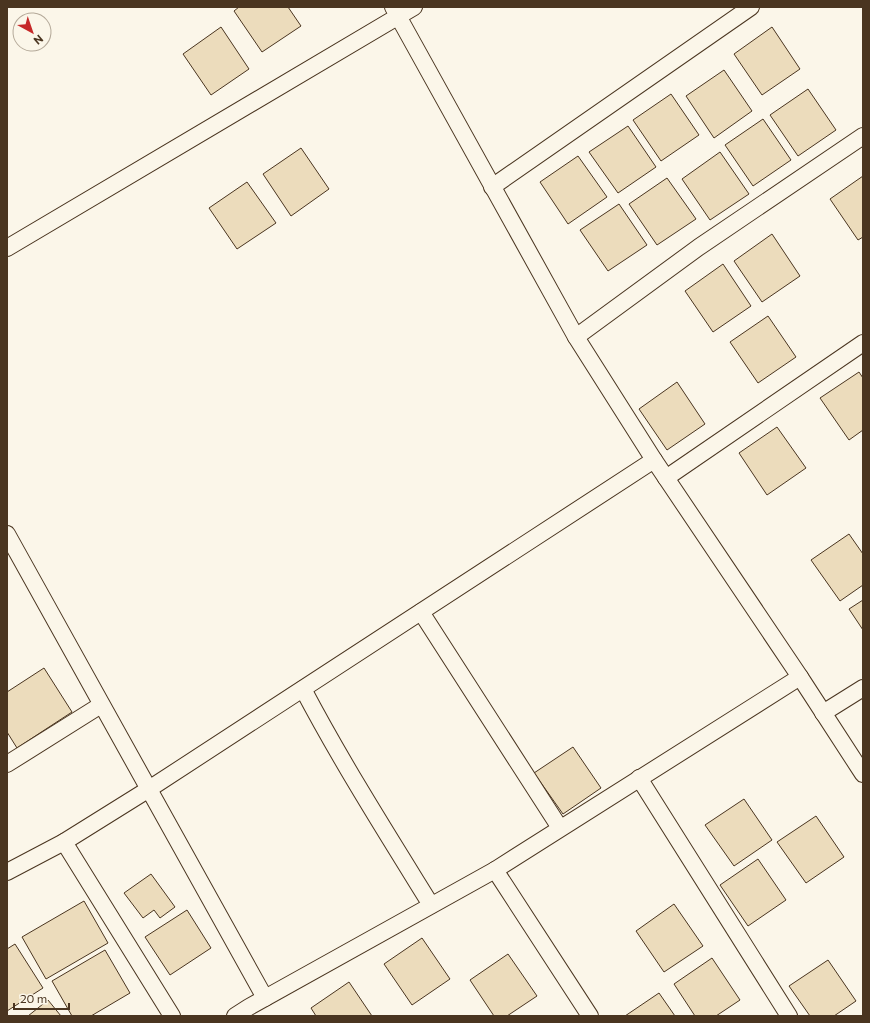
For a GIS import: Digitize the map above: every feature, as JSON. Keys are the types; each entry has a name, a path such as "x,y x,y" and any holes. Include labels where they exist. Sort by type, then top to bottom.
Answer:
{"street":[{"path":"7,248 396,12 414,7"},
{"path":"492,187 751,7"},
{"path":"396,12 576,337 654,460 800,676 863,774"},
{"path":"576,337 699,247 863,136"},
{"path":"666,478 863,343"},
{"path":"7,872 64,842 149,789 654,460"},
{"path":"7,534 265,998"},
{"path":"421,612 560,828"},
{"path":"235,1016 252,1011 265,998 495,870 800,676"},
{"path":"303,688 357,786 430,905"},
{"path":"823,713 863,688"},
{"path":"7,764 101,705"},
{"path":"639,778 790,1016"},
{"path":"64,842 172,1016"},
{"path":"495,870 590,1016"}],"building":[{"path":"239,7 288,7 301,26 262,52 234,11"},
{"path":"221,27 249,69 211,95 183,54"},
{"path":"772,27 800,69 762,95 734,54"},
{"path":"724,70 752,111 714,138 686,96"},
{"path":"808,89 836,130 798,156 770,115"},
{"path":"671,94 699,135 661,161 633,120"},
{"path":"763,119 791,160 753,186 725,145"},
{"path":"628,126 656,167 618,193 589,152"},
{"path":"301,148 329,189 291,216 263,174"},
{"path":"720,152 749,194 710,220 682,179"},
{"path":"578,156 607,197 568,224 540,182"},
{"path":"863,176 863,237 858,240 830,199"},
{"path":"667,178 696,219 657,245 629,204"},
{"path":"247,182 276,223 237,249 209,208"},
{"path":"619,204 647,245 608,271 580,230"},
{"path":"772,234 800,276 762,302 734,261"},
{"path":"723,264 751,306 713,332 685,291"},
{"path":"768,316 796,357 758,383 730,342"},
{"path":"859,372 863,378 863,430 849,440 820,398"},
{"path":"677,382 705,424 667,450 639,409"},
{"path":"777,427 806,468 767,495 739,453"},
{"path":"849,534 863,554 863,585 840,601 811,560"},
{"path":"863,600 863,630 849,609"},
{"path":"44,668 72,712 17,748 7,732 7,692"},
{"path":"573,747 601,788 563,814 534,773"},
{"path":"744,799 772,840 734,866 705,825"},
{"path":"816,816 844,857 806,883 777,842"},
{"path":"758,859 786,900 748,926 720,885"},
{"path":"151,874 175,907 160,918 154,910 143,918 124,893"},
{"path":"84,901 108,943 46,979 22,937"},
{"path":"674,904 703,946 664,972 636,931"},
{"path":"187,910 211,948 170,975 145,937"},
{"path":"422,938 450,979 412,1005 384,964"},
{"path":"15,944 43,988 7,1011 7,949"},
{"path":"105,950 130,993 91,1016 72,1016 52,981"},
{"path":"508,954 537,996 507,1016 494,1016 470,980"},
{"path":"712,958 740,1000 716,1016 695,1016 674,984"},
{"path":"828,960 856,1001 834,1016 810,1016 789,986"},
{"path":"349,982 372,1016 316,1016 311,1008"},
{"path":"659,993 675,1016 625,1016"},
{"path":"48,1000 61,1016 28,1016"}]}
